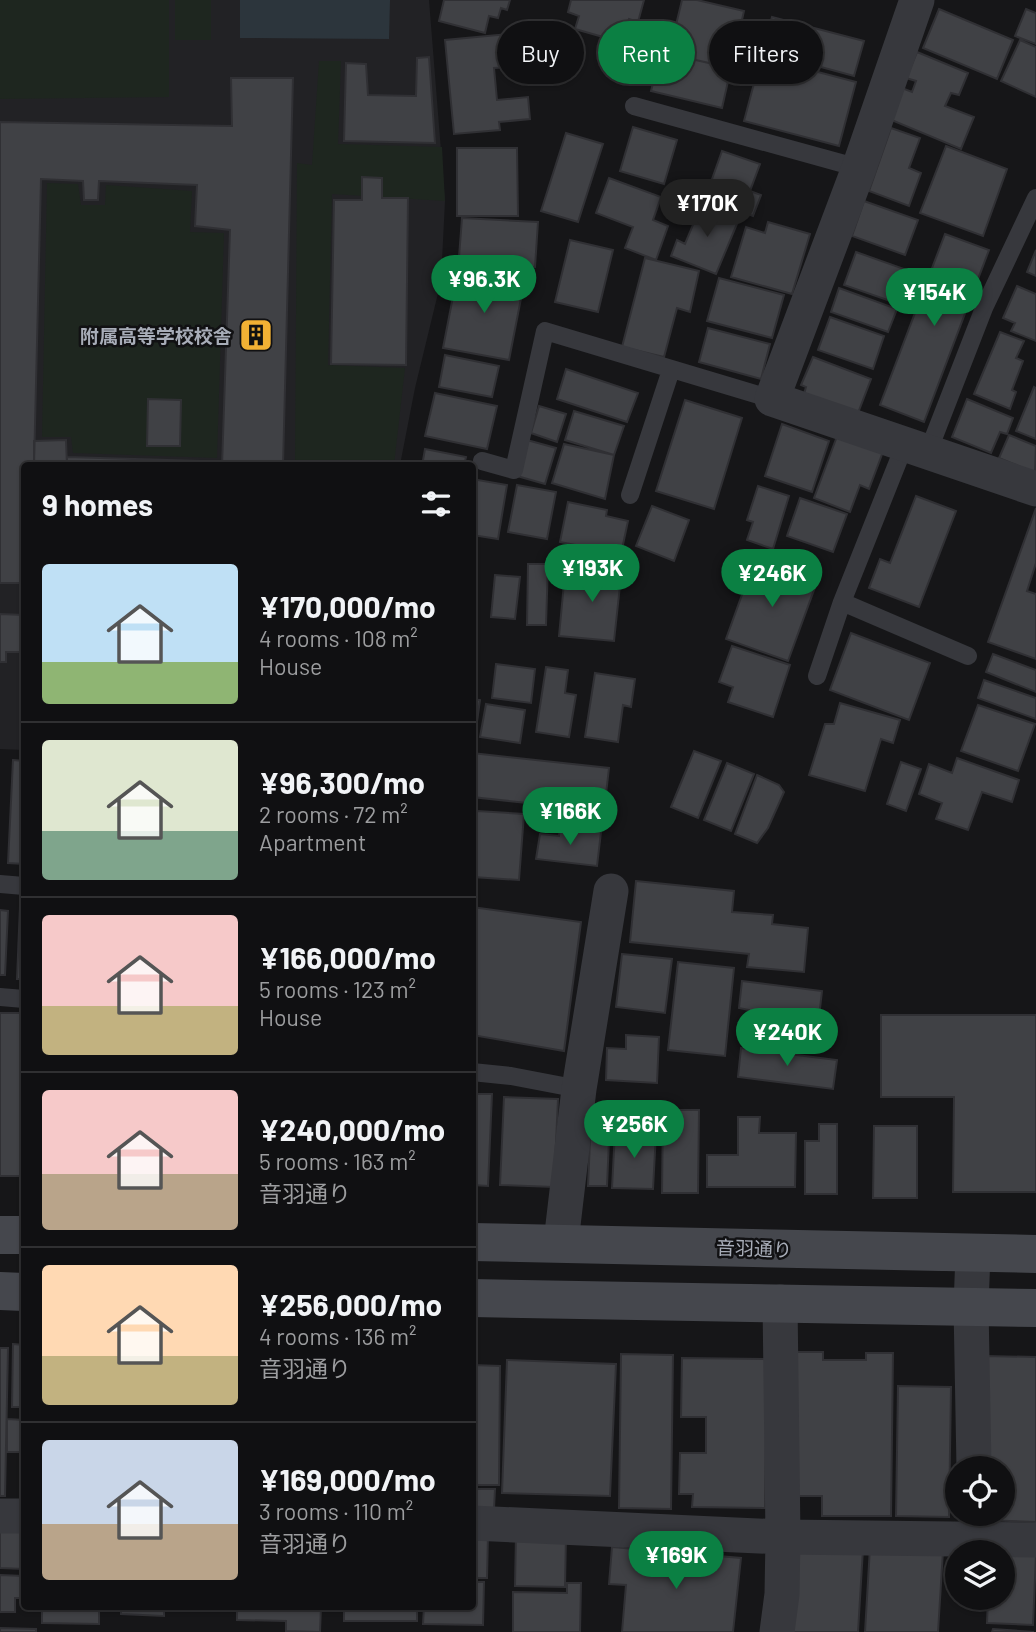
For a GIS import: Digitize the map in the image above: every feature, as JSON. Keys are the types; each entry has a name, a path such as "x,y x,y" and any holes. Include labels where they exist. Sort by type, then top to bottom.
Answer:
{"main road":[{"path":"0,1235 21,1235"},
{"name":"音羽通り","path":"476,1242 1036,1254"},
{"path":"0,1292 21,1292"},
{"path":"476,1298 1036,1308"}],"street":[{"path":"917,0 859,168 772,398 1036,489"},
{"path":"561,1242 579,1088 611,891"},
{"path":"973,1254 971,1306 974,1456"},
{"path":"777,1632 782,1594 783,1537 780,1302"},
{"path":"0,1516 21,1516"},
{"path":"476,1523 783,1537 975,1527 1036,1540"}],"lane":[{"path":"634,106 859,168"},
{"path":"817,676 842,602 1036,198"},
{"path":"482,461 514,470 545,331 772,398"},
{"path":"630,495 671,370"},
{"path":"842,602 968,656"},
{"path":"0,884 21,886"},
{"path":"0,998 21,999"},
{"path":"476,1072 579,1088"}],"shaded area":[{"path":"0,0 429,0 445,201 441,281 401,462 21,462 21,750 0,749"},
{"path":"0,0 169,0 169,97 0,99"},
{"path":"175,0 211,0 211,40 175,40"},
{"path":"240,0 390,0 389,39 240,38"},
{"path":"319,61 341,61 338,144 442,147 445,201 332,194 328,365 405,368 394,462 295,462 297,163 312,165"},
{"path":"47,183 78,184 81,205 105,205 106,185 192,191 190,232 224,233 217,458 73,453 71,437 42,437"}],"building":[{"path":"444,0 510,0 507,10 501,8 498,18 489,16 485,33 439,21"},
{"path":"571,0 644,0 638,21 598,21 598,36 584,32 584,21 577,21 579,16 568,12"},
{"path":"682,0 697,0 744,11 742,21 709,21 709,63 695,60 695,21 677,21"},
{"path":"939,9 1013,40 997,79 923,48"},
{"path":"1026,9 1036,13 1036,44 1015,36"},
{"path":"772,17 787,21 771,21"},
{"path":"823,30 864,41 854,76 823,68"},
{"path":"497,35 497,68 494,68 497,100 528,97 530,119 499,122 500,130 454,134 445,40"},
{"path":"1020,40 1036,47 1036,97 1001,81"},
{"path":"917,52 968,73 959,95 951,93 945,106 974,117 961,149 889,119 902,88 912,92 916,81 906,78"},
{"path":"429,57 435,143 344,141 346,63 366,64 368,95 416,96 417,58"},
{"path":"695,60 709,63 709,84 727,84 722,108 651,91 653,84 695,84"},
{"path":"823,73 856,82 839,146 744,121 754,84 823,84"},
{"name":"附属高等学校校舎","path":"231,78 293,78 283,462 222,462 230,230 195,226 197,185 99,181 98,200 84,200 83,181 41,179 34,462 21,462 21,583 0,583 0,122 232,126"},
{"path":"633,127 677,140 664,184 620,171"},
{"path":"891,128 920,138 909,168 921,173 909,206 869,191"},
{"path":"566,133 603,144 578,222 541,211"},
{"path":"946,146 1007,169 983,236 920,213"},
{"path":"457,148 517,148 518,216 457,216"},
{"path":"722,151 760,164 750,191 761,195 753,216 705,199"},
{"path":"362,177 382,178 382,198 408,198 406,365 331,364 334,200 362,200"},
{"path":"609,178 661,197 653,220 668,226 656,260 625,248 633,227 596,213"},
{"path":"864,201 918,220 905,255 852,236"},
{"path":"702,203 739,219 716,274 671,256 677,240 685,244"},
{"path":"462,218 538,222 535,267 503,265 503,259 459,257"},
{"path":"768,222 810,234 792,294 731,277 746,227 765,233"},
{"path":"945,234 989,250 924,422 880,405"},
{"path":"570,240 613,250 598,312 555,302"},
{"path":"1036,250 1036,276 1027,272"},
{"path":"856,252 907,270 896,303 844,285"},
{"path":"645,258 699,271 690,312 677,308 664,357 622,347"},
{"path":"484,270 505,274 504,280 524,283 509,360 443,348 458,271 483,275"},
{"path":"719,278 784,295 772,338 707,321"},
{"path":"1017,286 1036,294 1036,341 1011,331 1015,323 1003,318"},
{"path":"839,288 897,309 888,332 831,312"},
{"path":"830,317 884,336 873,369 818,350"},
{"path":"708,328 770,344 761,379 699,362"},
{"path":"1000,332 1024,341 1016,358 1023,361 1012,390 1016,392 1010,409 974,394"},
{"path":"445,355 499,366 492,397 439,387"},
{"path":"813,357 871,379 858,413 803,397 806,387 801,385"},
{"path":"566,369 638,393 627,422 557,399"},
{"path":"1034,387 1036,388 1036,439 1016,431"},
{"path":"435,393 497,406 487,449 425,436"},
{"path":"148,399 181,400 180,446 147,446"},
{"path":"967,399 1013,418 1007,434 1000,432 991,453 952,437"},
{"path":"685,400 742,418 714,509 656,491"},
{"path":"539,406 566,414 557,442 531,433"},
{"path":"574,411 624,426 614,455 565,440"},
{"path":"782,424 829,441 812,492 765,476"},
{"path":"839,431 884,449 869,489 860,485 850,512 814,498"},
{"path":"1009,435 1036,446 1035,473 999,458"},
{"path":"66,440 67,462 34,462 34,441"},
{"path":"527,440 556,448 545,484 517,476"},
{"path":"564,444 614,455 605,499 552,483"},
{"path":"425,449 466,457 465,462 423,462"},
{"path":"67,457 201,461 201,462 67,462"},
{"path":"476,480 507,485 498,539 476,536"},
{"path":"517,485 556,492 547,539 508,532"},
{"path":"758,486 789,496 773,549 747,540 753,522 747,520"},
{"path":"916,496 956,511 919,607 869,588 880,559 890,563"},
{"path":"800,498 847,514 833,552 787,536"},
{"path":"568,502 607,510 606,516 628,521 621,554 560,542"},
{"path":"652,506 689,520 674,561 636,546"},
{"path":"1036,508 1036,563 1027,591 1036,594 1036,659 988,642"},
{"path":"756,556 818,579 788,661 726,639"},
{"path":"528,564 548,564 546,625 527,625"},
{"path":"585,564 622,567 614,641 559,636 564,583 583,584"},
{"path":"495,575 520,577 515,619 491,617"},
{"path":"0,614 21,615 21,652 6,652 6,662 0,662"},
{"path":"851,633 930,663 909,720 830,690"},
{"path":"732,646 790,665 773,717 728,702 733,687 719,682"},
{"path":"993,654 1036,670 1036,692 986,672"},
{"path":"496,664 535,669 531,703 492,698"},
{"path":"546,667 568,670 565,693 576,695 569,737 536,732"},
{"path":"595,673 635,679 631,707 623,705 618,742 585,737"},
{"path":"984,680 1036,698 1036,719 978,698"},
{"path":"476,700 480,700 476,729"},
{"path":"840,703 900,720 893,743 881,739 865,791 809,775 825,724 834,724"},
{"path":"486,704 525,710 520,743 480,737"},
{"path":"978,705 1035,724 1018,771 961,751"},
{"path":"694,751 721,761 698,818 671,807"},
{"path":"476,753 609,768 603,820 554,815 555,806 476,797"},
{"path":"957,758 1019,780 1012,802 982,792 968,830 936,819 942,803 919,794 929,764 952,773"},
{"path":"13,760 21,761 21,864 8,863"},
{"path":"901,762 921,769 906,811 887,804"},
{"path":"727,763 754,774 731,831 704,820"},
{"path":"757,775 779,785 784,792 768,828 757,843 735,834"},
{"path":"477,811 524,814 519,880 476,877"},
{"path":"560,827 601,832 597,866 536,859 540,834 559,836"},
{"path":"636,881 734,891 732,912 773,915 772,924 808,928 804,972 747,967 749,954 630,942"},
{"path":"20,906 21,979 17,979"},
{"path":"476,908 581,922 564,1051 476,1036"},
{"path":"0,910 8,911 5,975 0,975"},
{"path":"622,954 672,959 665,1013 616,1007"},
{"path":"678,962 734,968 725,1056 668,1050"},
{"path":"742,981 822,991 815,1052 745,1043 749,1010 739,1008"},
{"path":"0,1013 21,1013 21,1176 0,1176"},
{"path":"881,1015 1036,1015 1036,1192 953,1192 954,1097 881,1097"},
{"path":"626,1035 659,1037 657,1083 606,1080 607,1048 626,1049"},
{"path":"741,1048 837,1060 833,1089 738,1077"},
{"path":"476,1094 492,1094 488,1186 476,1185"},
{"path":"504,1097 558,1099 554,1187 500,1185"},
{"path":"663,1110 699,1110 698,1193 662,1193"},
{"path":"591,1117 610,1117 607,1186 588,1186"},
{"path":"738,1117 760,1117 759,1133 796,1133 795,1187 707,1187 707,1155 738,1155"},
{"path":"819,1124 837,1124 837,1194 805,1194 805,1141 819,1141"},
{"path":"874,1126 917,1126 917,1198 873,1198"},
{"path":"615,1131 656,1133 653,1189 612,1188"},
{"path":"13,1344 21,1345 21,1407 12,1407"},
{"path":"0,1348 8,1348 5,1496 0,1496"},
{"path":"793,1352 823,1352 823,1360 866,1360 866,1353 893,1353 891,1516 822,1516 822,1496 792,1496"},
{"path":"621,1354 673,1355 671,1509 619,1508"},
{"path":"985,1356 1036,1357 1036,1522 1015,1521 1015,1456 981,1456"},
{"path":"682,1358 767,1359 765,1508 692,1507 693,1494 679,1494 680,1453 706,1453 706,1417 681,1417"},
{"path":"507,1360 616,1364 610,1496 502,1493"},
{"path":"476,1365 500,1366 499,1485 476,1485"},
{"path":"898,1386 951,1387 950,1456 945,1456 945,1517 896,1516"},
{"path":"7,1419 21,1420 21,1452 7,1452"},
{"path":"476,1489 495,1489 494,1509 476,1509"},
{"path":"0,1529 21,1530 21,1569 0,1568"},
{"path":"516,1534 566,1535 565,1587 515,1586"},
{"path":"476,1535 488,1535 487,1578 476,1578"},
{"path":"790,1545 863,1549 858,1632 785,1632"},
{"path":"612,1547 741,1558 733,1632 622,1632 626,1585 609,1584"},
{"path":"870,1547 943,1551 938,1632 865,1632"},
{"path":"1015,1554 1036,1555 1033,1625 987,1623 988,1610 1015,1610"},
{"path":"0,1575 21,1576 21,1598 15,1598 15,1612 0,1612"},
{"path":"476,1582 484,1582 483,1625 423,1624 424,1610 476,1610"},
{"path":"567,1583 581,1583 580,1632 513,1632 513,1592 567,1593"},
{"path":"42,1610 99,1610 99,1624 42,1623"},
{"path":"121,1610 164,1610 164,1616 121,1614"},
{"path":"237,1610 321,1610 320,1632 286,1631 286,1621 237,1620"},
{"path":"344,1610 417,1610 417,1621 344,1621"},
{"path":"0,1628 36,1629 36,1632 0,1632"},
{"path":"993,1629 1034,1632 992,1632"}],"place":[{"name":"附属高等学校校舎","path":"256,335"}]}
